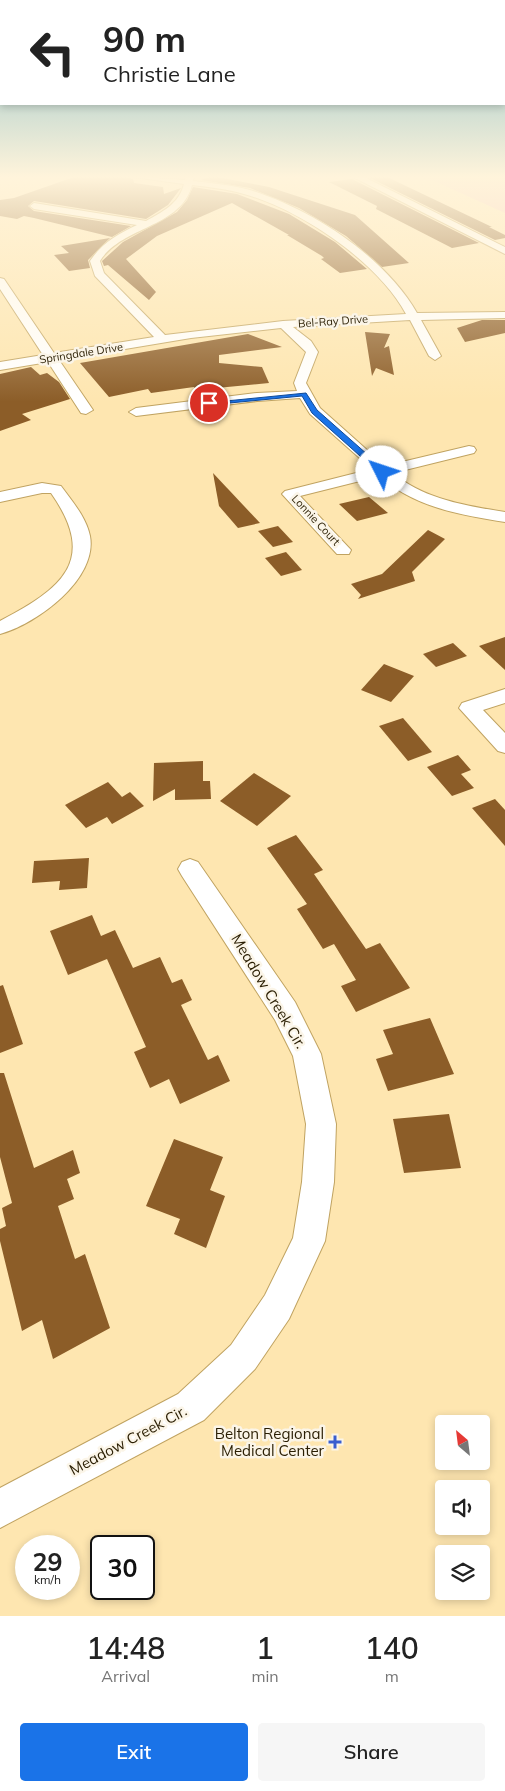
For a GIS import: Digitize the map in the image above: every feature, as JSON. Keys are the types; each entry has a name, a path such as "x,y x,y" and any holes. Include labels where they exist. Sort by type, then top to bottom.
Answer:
{"street":[{"path":"101,251 95,261 95,267 99,274 162,339"},
{"path":"355,251 387,277 405,302 435,356"},
{"path":"0,281 86,410"},
{"name":"Bel-Ray Drive","path":"162,339 283,324 412,317 505,315"},
{"path":"283,324 307,344 312,352 300,382 304,394 315,411 398,486 428,500 455,509 505,517"},
{"name":"Springdale Drive","path":"0,366 162,339"},
{"path":"136,412 257,397 304,394"},
{"path":"382,472 469,450"},
{"name":"Lonnie Court","path":"343,550 290,494 382,472"},
{"path":"0,496 42,488 56,489 83,534 82,554 69,583 34,611 0,628"},
{"path":"505,696 469,708 505,746"},
{"name":"Meadow Creek Cir.","path":"0,1509 191,1407 243,1357 277,1307 309,1241 318,1182 321,1124 307,1054 285,1011 190,869"}],"building":[{"path":"67,251 97,251 88,260 90,268 69,271 54,255 69,253"},
{"path":"113,251 136,251 126,259 156,292 149,300 108,265 104,266 102,261"},
{"path":"314,251 346,251 367,269 340,273 321,259 324,258"},
{"path":"364,251 396,251 409,263 382,267"},
{"path":"482,320 505,320 505,333 465,342 457,328"},
{"path":"365,332 390,334 384,348 389,346 394,375 376,368 372,376"},
{"path":"248,334 282,347 219,355 219,363 262,367 269,383 196,390 194,387 151,393 148,389 109,397 80,363"},
{"path":"31,367 40,375 47,373 59,382 70,399 22,414 31,420 0,431 0,374"},
{"path":"213,473 260,523 238,528 219,506"},
{"path":"369,497 388,513 357,521 339,504"},
{"path":"278,526 293,542 273,547 258,531"},
{"path":"428,530 445,539 412,572 415,581 358,599 361,595 351,584 382,574"},
{"path":"286,552 302,570 281,576 265,558"},
{"path":"505,637 505,670 479,646"},
{"path":"453,643 467,656 436,667 423,654"},
{"path":"384,664 414,676 391,702 361,690"},
{"path":"403,718 432,752 408,761 379,726"},
{"path":"458,755 471,770 461,774 474,788 452,796 427,767"},
{"path":"203,761 203,781 210,781 211,799 175,800 175,789 153,801 154,763"},
{"path":"254,773 291,796 257,826 220,801"},
{"path":"108,782 122,797 130,792 144,806 112,824 107,817 86,828 65,805"},
{"path":"495,799 505,810 505,846 472,808"},
{"path":"296,835 323,870 314,874 366,949 380,943 410,988 356,1012 341,986 356,980 334,944 323,949 297,909 307,904 267,848"},
{"path":"89,858 87,888 59,890 60,881 32,883 34,861"},
{"path":"92,915 101,936 115,930 133,968 160,957 172,983 182,979 192,1000 181,1005 208,1060 218,1055 230,1081 180,1104 169,1079 150,1088 134,1052 146,1047 107,959 68,975 50,931"},
{"path":"3,985 23,1044 0,1053 0,986"},
{"path":"430,1018 454,1074 388,1091 376,1059 393,1054 383,1030"},
{"path":"0,1073 4,1073 34,1168 73,1150 80,1173 67,1179 74,1199 58,1206 75,1259 85,1254 110,1328 53,1359 42,1320 22,1331 0,1241 0,1229 6,1226 2,1208 12,1203 0,1157"},
{"path":"449,1114 461,1168 404,1173 393,1119"},
{"path":"174,1139 223,1157 210,1190 225,1196 206,1248 174,1234 180,1219 146,1206"}],"place":[{"name":"Belton Regional Medical Center","path":"335,1442"}],"route":[{"path":"209,403 304,394 315,411 382,472"}]}
